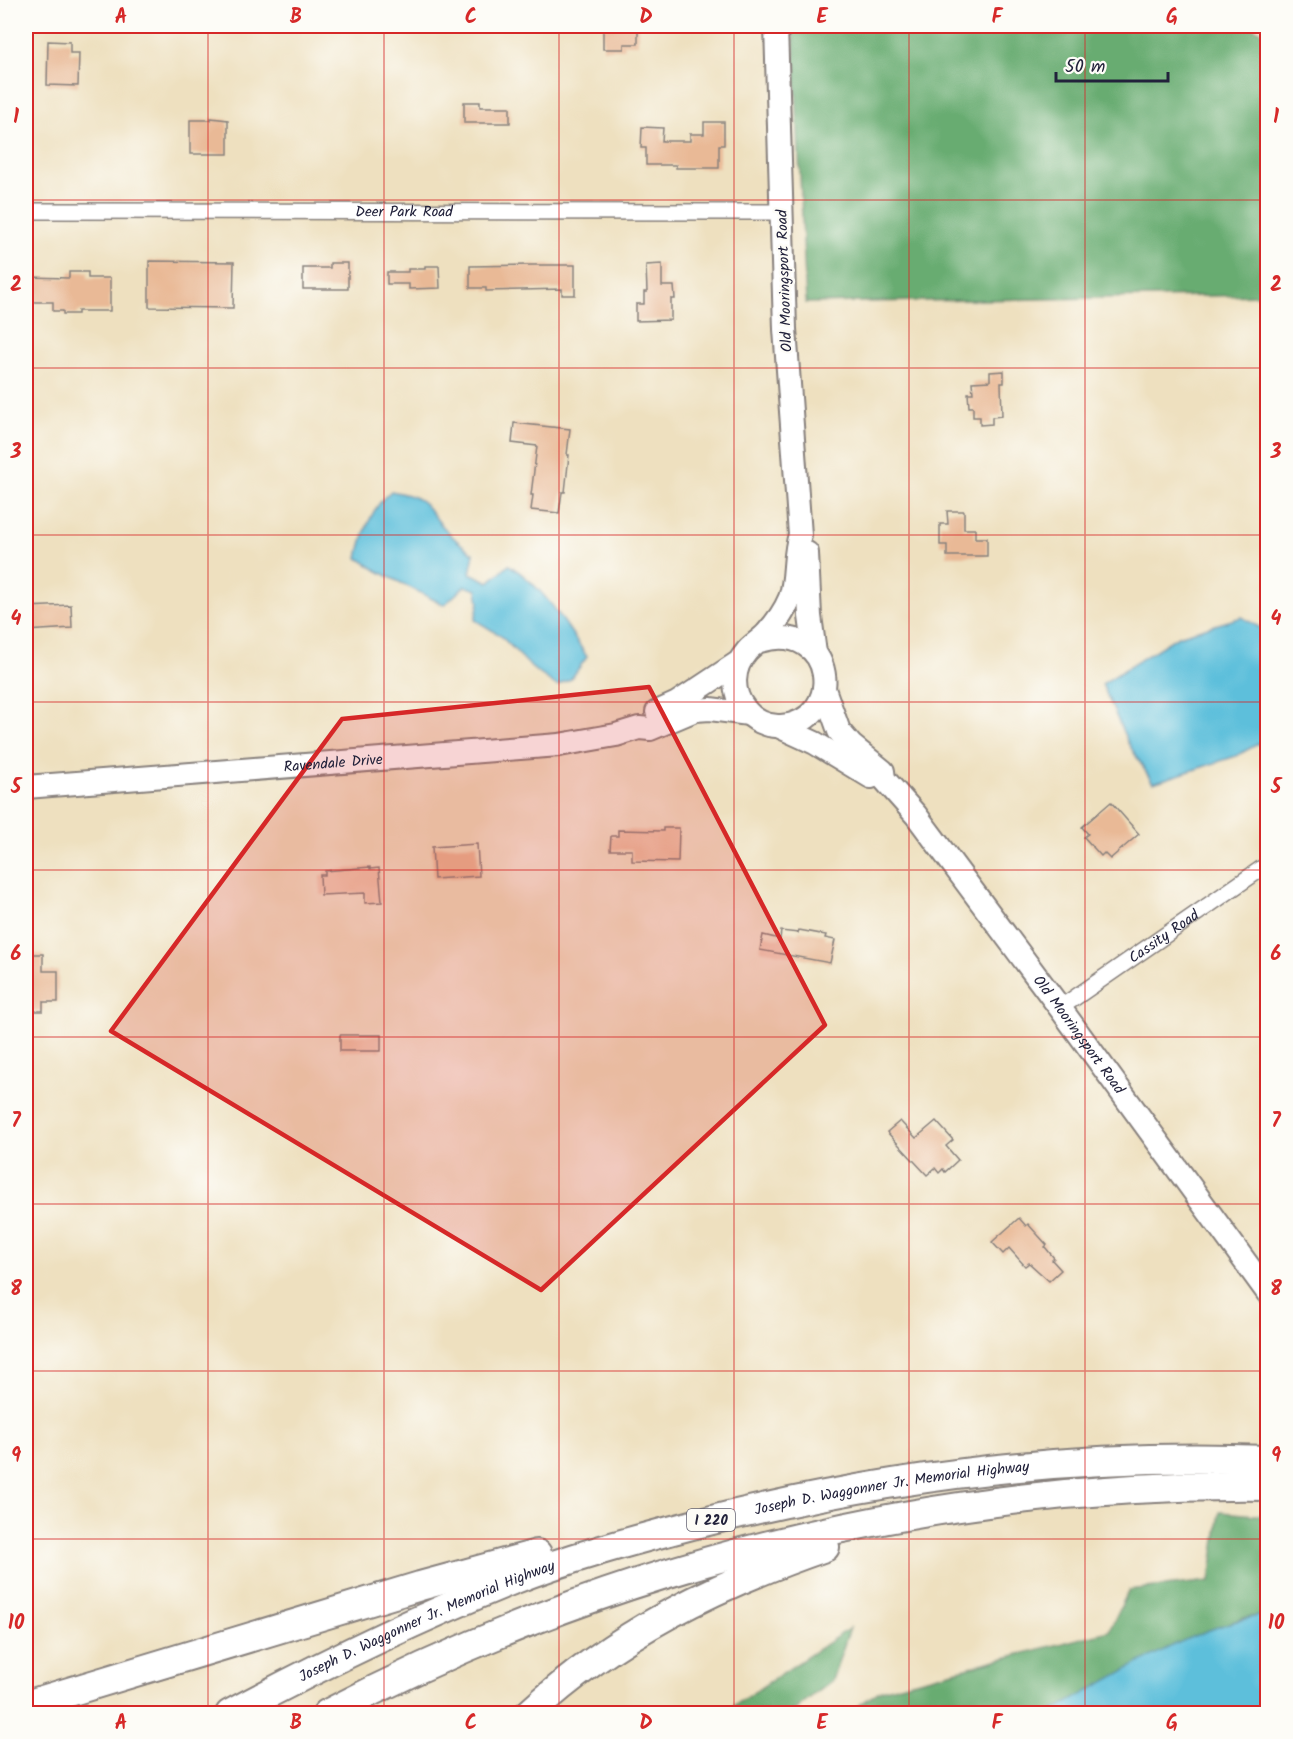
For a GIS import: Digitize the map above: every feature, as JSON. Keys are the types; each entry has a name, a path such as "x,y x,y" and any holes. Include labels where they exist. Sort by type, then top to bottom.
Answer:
{"highway":[{"name":"Joseph D. Waggonner Jr. Memorial Highway","path":"327,1713 444,1656 525,1622 618,1588 755,1547 876,1520 950,1508 1143,1489 1226,1472 1268,1460"},
{"name":"Joseph D. Waggonner Jr. Memorial Highway","path":"230,1713 351,1651 512,1581 649,1536 762,1507 876,1486 986,1471 1096,1462 1226,1472 1268,1486"},
{"path":"529,1713 584,1669 630,1637 678,1608 770,1566 827,1546 1029,1499"},
{"path":"26,1705 409,1589 545,1552 635,1530 762,1507"}],"main road":[{"name":"Old Mooringsport Road","path":"739,662 780,616 790,596 796,546 800,535 785,329 776,26"},
{"name":"Old Mooringsport Road","path":"800,535 806,544 810,616 815,653 823,670 824,689 839,731 883,771 884,779 916,814 1264,1288"},
{"path":"760,641 774,637 789,637 803,643 815,653"},
{"path":"739,662 735,675 735,689 740,703 749,714"},
{"name":"Ravendale Drive","path":"639,728 644,718 677,703 739,662"},
{"path":"778,726 791,725 803,720 813,712 824,689"},
{"name":"Ravendale Drive","path":"26,787 558,745 616,735 639,728 650,729 695,710 710,709 749,714"},
{"name":"Old Mooringsport Road","path":"749,714 761,722 778,726 815,743 871,777 884,779"}],"street":[{"name":"Deer Park Road","path":"26,211 782,212"},
{"name":"Cassity Road","path":"1060,1008 1268,864"}],"highlighted area":[{"path":"649,687 825,1025 541,1290 111,1031 342,719"}],"green space":[{"path":"793,26 1248,26 1267,34 1267,295 806,303"},
{"path":"1220,1512 1267,1516 1267,1615 1243,1618 1177,1644 1049,1713 846,1714 881,1690 1109,1631 1129,1590 1210,1581"},
{"path":"850,1628 832,1680 791,1713 723,1713"}],"water":[{"path":"391,491 421,501 452,536 474,554 470,573 489,582 509,565 533,584 553,606 587,657 571,679 557,686 533,669 500,635 475,620 479,602 477,590 465,586 444,605 378,571 358,558 362,539 373,513"},
{"path":"1242,617 1267,632 1267,739 1236,756 1153,783 1128,743 1102,684 1178,636"},
{"path":"1267,1615 1267,1713 1049,1713 1155,1654 1212,1629 1240,1620"}],"building":[{"path":"603,26 638,26 638,44 624,44 624,49 603,49"},
{"path":"48,41 70,42 70,53 79,53 78,86 47,85"},
{"path":"464,102 480,102 480,107 510,107 510,123 464,123"},
{"path":"211,118 228,120 228,154 190,154 190,120 211,120"},
{"path":"704,122 724,122 724,145 719,145 719,168 646,165 646,148 641,148 642,127 663,128 662,141 690,141 690,134 704,134"},
{"path":"149,261 234,262 233,308 149,307"},
{"path":"330,263 348,263 348,289 303,289 303,268 330,268"},
{"path":"662,264 662,286 674,286 675,299 671,299 671,320 636,321 636,304 644,304 644,292 647,292 646,265"},
{"path":"575,265 575,295 562,295 562,289 486,291 486,288 470,288 470,266"},
{"path":"425,266 439,266 440,288 409,289 409,284 387,284 387,272 408,272 408,269 425,269"},
{"path":"69,272 88,272 88,278 110,278 110,311 78,311 78,314 63,314 63,311 53,311 53,302 26,302 26,277 69,278"},
{"path":"1004,371 1004,383 1001,383 1002,416 992,417 992,424 980,425 980,417 973,417 973,407 969,407 968,393 973,393 972,382 990,381 990,372"},
{"path":"514,423 570,429 565,492 562,492 559,513 531,510 537,446 512,443"},
{"path":"947,511 964,511 964,529 975,529 975,538 987,538 987,556 947,556 947,545 940,545 940,524 948,524"},
{"path":"71,605 72,628 26,631 26,607"},
{"path":"1111,802 1139,834 1110,859 1104,853 1101,856 1084,837 1088,834 1082,827"},
{"path":"663,828 679,828 678,862 632,861 632,850 610,850 611,836 618,836 618,830 663,831"},
{"path":"477,844 479,876 434,879 432,847"},
{"path":"370,867 370,869 379,868 382,902 365,903 365,893 321,895 320,875 325,875 325,871"},
{"path":"799,930 826,935 825,938 835,940 830,963 760,950 763,935 780,939 781,931 798,933"},
{"path":"28,954 43,954 43,971 58,971 58,1002 43,1002 43,1011 31,1011 31,1004 28,1004"},
{"path":"340,1035 381,1035 381,1051 340,1051"},
{"path":"900,1121 916,1138 936,1121 953,1140 946,1146 958,1160 945,1172 943,1169 939,1173 935,1168 927,1175 887,1132"},
{"path":"1019,1218 1026,1226 1028,1224 1047,1245 1045,1247 1054,1258 1052,1260 1061,1270 1049,1281 1029,1263 1025,1266 1009,1248 1003,1254 992,1242"}]}
